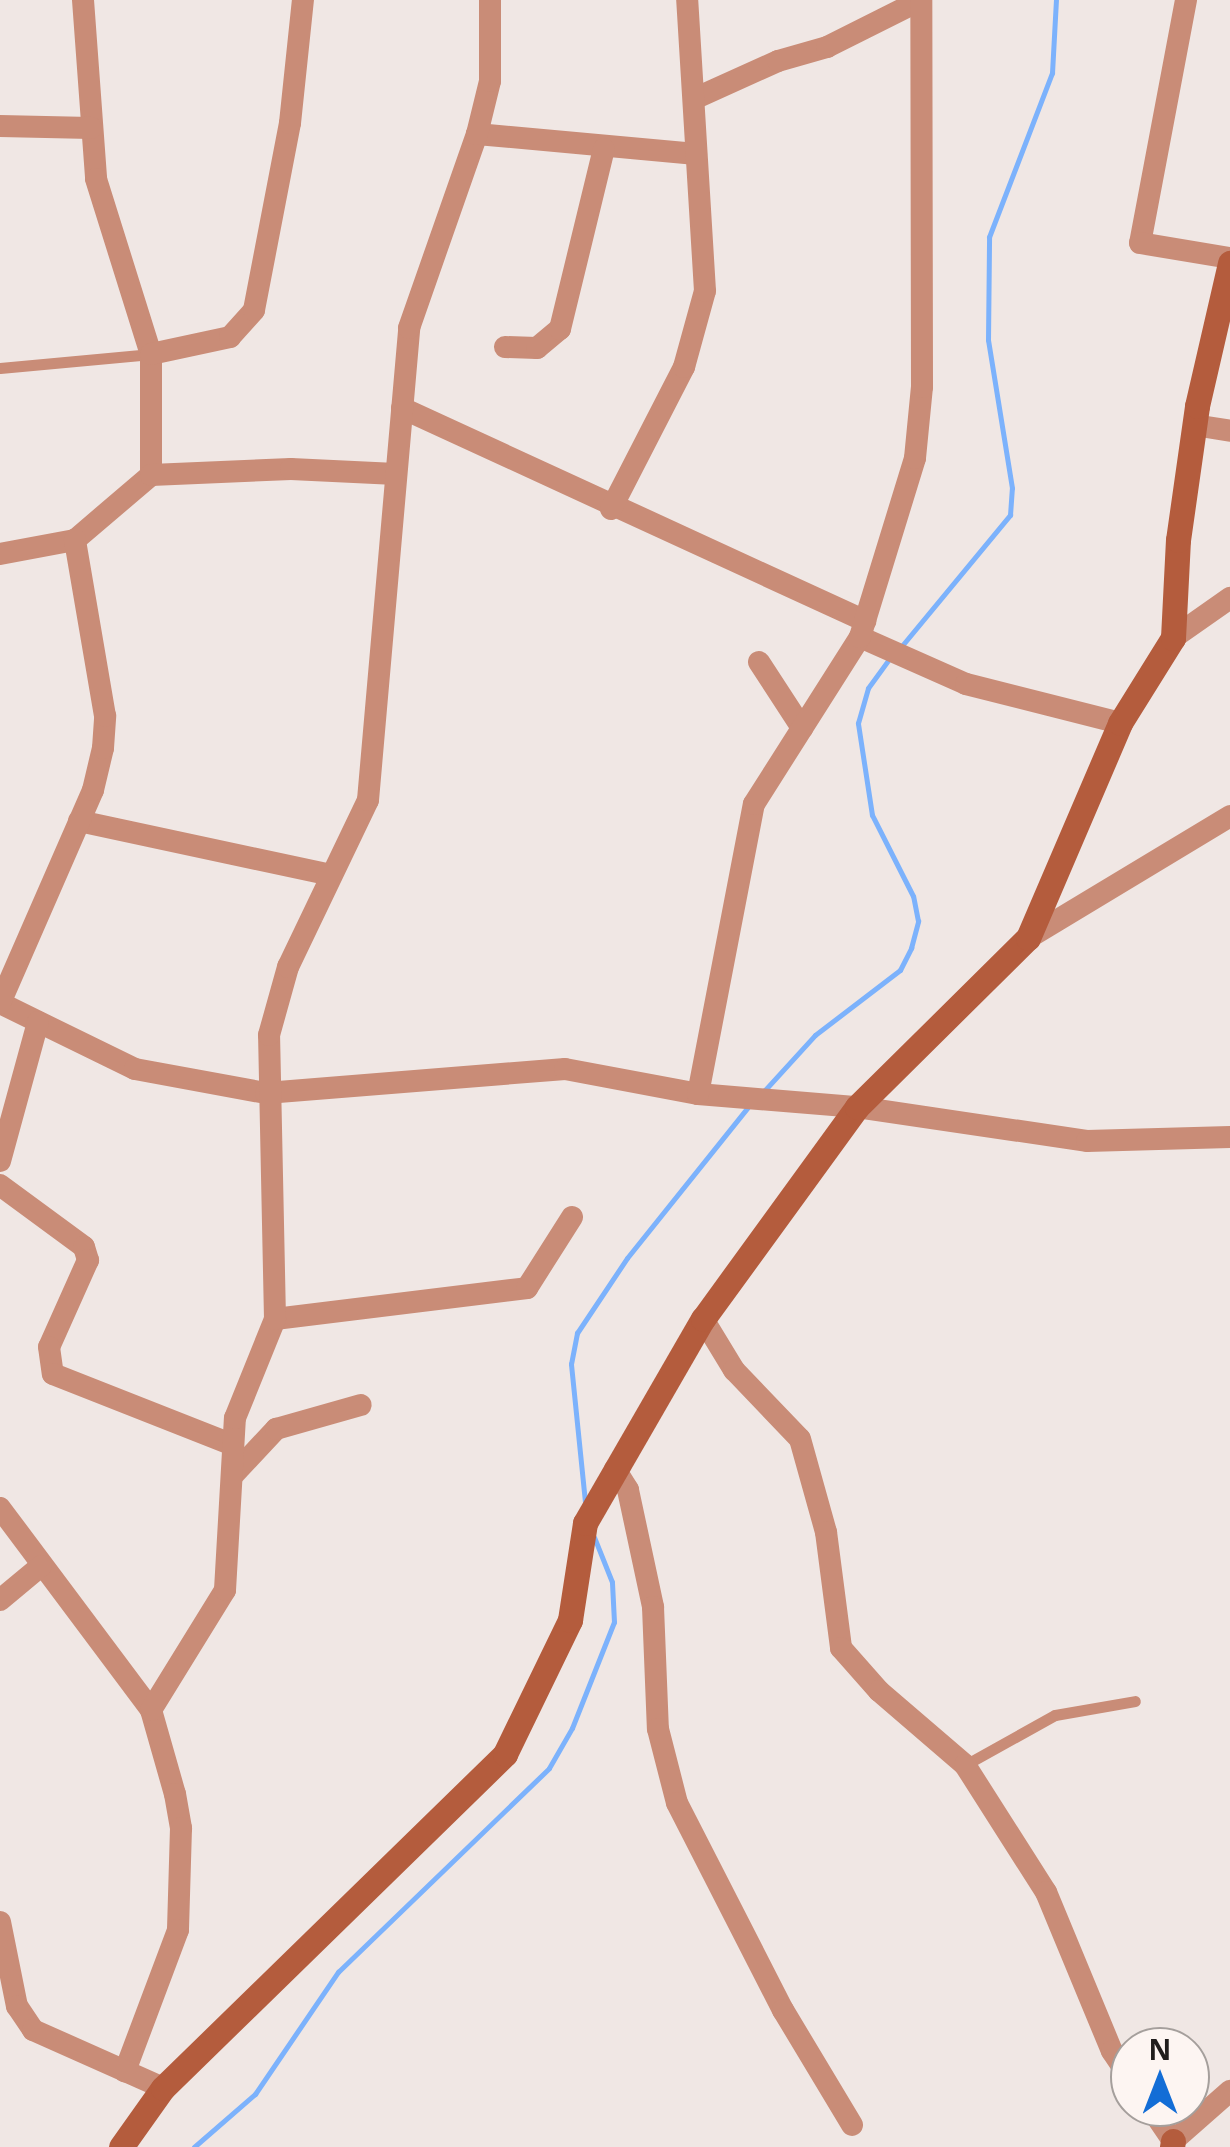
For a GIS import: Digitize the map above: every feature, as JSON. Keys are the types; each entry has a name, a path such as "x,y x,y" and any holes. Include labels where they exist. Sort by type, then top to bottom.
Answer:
{"street":[{"path":"83,0 91,128 104,212 150,354 151,475"},
{"path":"150,354 230,337 254,310 290,123 304,0"},
{"path":"151,1710 223,1598 233,1445 240,1402 274,1318 266,1093 277,1000 368,800 402,408 417,301 477,134 490,81 490,0"},
{"path":"612,508 640,463 700,321 706,258 687,0"},
{"path":"696,98 778,61 827,47 921,0 922,387 905,498 862,629 768,778 745,831 698,1094"},
{"path":"1174,638 1178,540 1194,424 1230,261 1140,242 1186,0"},
{"path":"0,126 91,128"},
{"path":"477,134 604,149 696,154"},
{"path":"505,347 537,348 560,330 604,149"},
{"path":"402,408 862,629 884,650 909,663 1008,696 1120,723"},
{"path":"1194,424 1230,432"},
{"path":"0,554 75,540 151,475 292,469 396,474"},
{"path":"75,540 105,716 100,770 0,1003 152,1074 266,1093 565,1069 698,1094 857,1106 1113,1144 1230,1137"},
{"path":"1028,938 1120,723 1174,638 1230,598"},
{"path":"759,662 802,728"},
{"path":"121,2147 162,2088 505,1754 570,1620 585,1523 702,1320 857,1106 1028,938 1230,816"},
{"path":"80,821 331,875"},
{"path":"0,1161 38,1022"},
{"path":"0,1185 84,1247 88,1260 50,1347 53,1374 233,1445"},
{"path":"274,1318 527,1288 572,1216"},
{"path":"702,1320 734,1370 805,1452 826,1532 841,1648 878,1691 965,1765 1046,1892 1110,2046"},
{"path":"234,1474 276,1430 361,1405"},
{"path":"611,1476 626,1483 653,1606 658,1730 677,1803 783,2010 852,2125"},
{"path":"0,1508 151,1710 182,1828 178,1930 125,2071"},
{"path":"0,1600 41,1566"},
{"path":"0,1922 17,2006 32,2030 162,2088"},
{"path":"1172,2144 1230,2092"}],"lane":[{"path":"0,368 150,354"},
{"path":"965,1765 1054,1714 1135,1702"}],"waterway":[{"path":"900,648 1010,515 1012,488 988,340 989,237 1052,73 1056,0"},
{"path":"763,1092 815,1035 900,970 911,948 918,921 913,896 872,815 858,723 868,688 889,659"},
{"path":"585,1502 571,1364 577,1333 627,1258 748,1107"},
{"path":"194,2147 255,2094 338,1972 549,1768 572,1728 614,1622 612,1582 594,1537"}]}
